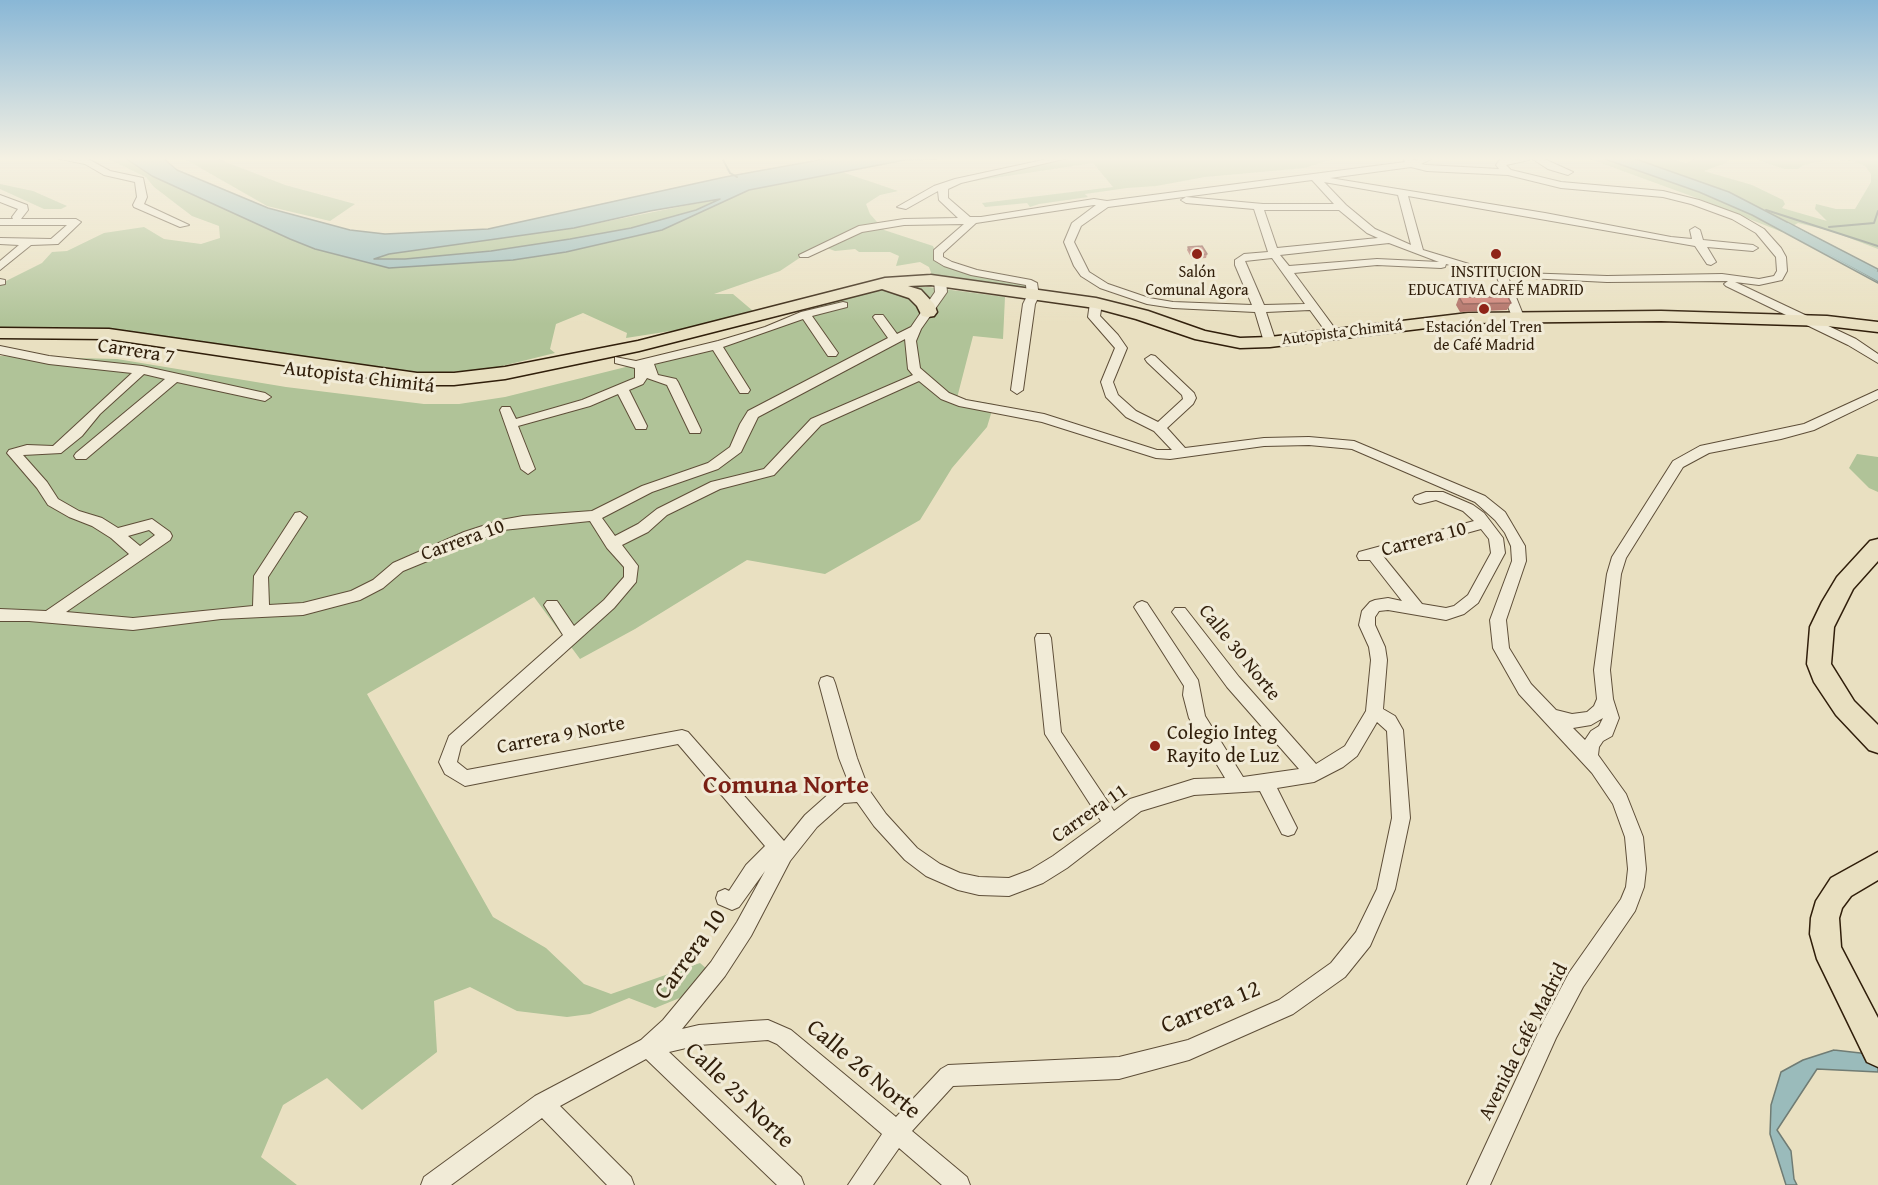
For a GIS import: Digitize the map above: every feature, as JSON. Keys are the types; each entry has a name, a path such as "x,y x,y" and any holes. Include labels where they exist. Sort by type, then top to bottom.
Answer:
{"highway":[{"name":"Autopista Chimitá","path":"0,342 133,348 420,388 455,388 500,383 619,360 721,336 872,286 902,281 940,280 1034,296 1096,303 1126,310 1220,344 1270,342 1468,318 1777,313 1807,320 1850,322 1878,327"},
{"path":"872,286 892,286 910,292 933,305 957,288 986,287"},
{"name":"Autopista Chimitá","path":"0,333 109,334 417,379 446,380 505,373 811,308"},
{"path":"1878,547 1845,584 1830,608 1822,627 1819,664 1822,675 1845,708 1878,742"},
{"path":"1878,865 1841,887 1830,901 1825,918 1827,949 1878,1051"}],"street":[{"path":"19,213 17,217 50,218"},
{"path":"157,213 184,225"},
{"path":"961,213 971,223 938,252 938,258 948,264 975,273 1031,283 1034,296 1029,304 1017,390"},
{"path":"804,255 859,229 904,222 969,220 1032,213"},
{"path":"1090,213 1076,225 1069,242 1085,274 1104,286 1147,301 1209,308 1311,307"},
{"path":"1260,213 1267,238 1275,253 1311,307 1333,334"},
{"path":"1350,213 1371,231 1387,240 1468,267 1501,273 1607,279 1708,277 1768,282 1778,278 1783,266 1776,248 1760,231 1727,213"},
{"path":"1408,213 1418,252"},
{"path":"1526,213 1699,243 1753,248"},
{"path":"0,222 76,222 54,242 0,241"},
{"path":"1695,230 1699,243 1711,262"},
{"path":"1270,342 1251,287 1240,266 1240,260 1275,253 1387,240"},
{"path":"0,267 29,241"},
{"path":"1286,270 1387,262 1468,267"},
{"path":"1501,273 1518,317"},
{"path":"1708,277 1735,286 1777,313"},
{"path":"612,544 642,528 662,512 707,489 769,472 816,422 920,376 914,369 910,341 915,329 933,305 942,288 940,280"},
{"path":"1096,303 1094,317 1114,337 1121,348 1119,357 1108,374 1107,382 1112,397 1131,414 1159,428 1182,453"},
{"path":"619,360 643,364 769,329 811,308 843,305"},
{"path":"811,308 832,353"},
{"path":"879,317 896,339"},
{"path":"1807,320 1852,342 1878,359"},
{"path":"1850,322 1842,329 1852,342"},
{"name":"Carrera 10","path":"0,615 133,624 261,609 303,609 355,597 378,584 398,567 424,554 501,525 594,516 647,489 695,474 723,460 736,449 746,424 753,414 915,329"},
{"path":"716,345 744,390"},
{"path":"880,348 897,346 911,353"},
{"name":"Carrera 7","path":"0,350 48,360 142,370 265,397"},
{"path":"1151,359 1188,393 1190,398 1159,428"},
{"path":"511,424 586,403 622,389 641,379 643,364"},
{"path":"643,364 653,378 672,382 695,430"},
{"path":"137,557 134,549 116,534 97,522 74,514 53,502 42,485 14,453 27,449 56,450 77,433 96,411 142,370"},
{"name":"Avenida Café Madrid","path":"920,376 932,387 963,403 1044,418 1156,454 1182,453 1264,442 1308,441 1354,445 1486,504 1506,523 1516,538 1519,553 1518,565 1498,620 1501,648 1517,678 1589,757 1620,800 1631,826 1638,869 1635,887 1628,905 1576,980 1554,1021 1478,1185"},
{"path":"81,456 175,377"},
{"path":"622,389 641,426"},
{"path":"1589,757 1594,740 1606,731 1611,723 1611,712 1605,699 1602,678 1603,648 1614,574 1619,557 1678,464 1705,449 1781,435 1809,427 1878,394"},
{"path":"506,410 528,469"},
{"path":"1420,499 1431,495 1442,497 1468,508 1485,523 1498,543 1496,558 1505,566 1518,565"},
{"path":"552,605 572,636 609,604 631,578 632,566 612,544 594,516"},
{"path":"261,609 261,576 300,517"},
{"name":"Carrera 10","path":"1419,610 1368,555 1485,523"},
{"path":"48,617 165,536 152,524 116,534"},
{"name":"Carrera 11","path":"862,794 880,820 911,854 942,874 958,881 980,886 1008,887 1036,877 1060,862 1136,805 1194,787 1265,783 1314,774 1352,751 1374,712 1380,660 1377,646 1367,625 1368,613 1376,606 1383,604 1446,614 1463,608 1473,599 1496,558"},
{"path":"1486,575 1500,576 1510,586"},
{"path":"1142,607 1192,685 1191,695 1197,718 1238,783"},
{"name":"Calle 30 Norte","path":"1180,612 1233,682 1314,774"},
{"name":"Carrera 9 Norte","path":"572,636 455,741 448,762 458,775 465,778 682,737 781,851"},
{"path":"1043,638 1053,734 1112,823"},
{"path":"827,682 848,758 862,794"},
{"path":"1551,716 1572,721 1591,718 1601,710 1605,699"},
{"name":"Carrera 12","path":"859,1185 897,1132 948,1076 1119,1068 1189,1050 1286,1007 1338,970 1363,939 1377,911 1386,890 1399,834 1401,818 1395,730 1389,721 1374,712"},
{"path":"1265,783 1288,828"},
{"name":"Carrera 10","path":"437,1183 543,1104 648,1047 670,1028 718,969 744,929 781,851 824,807 838,797 862,794"},
{"path":"725,898 732,901 753,871 781,851"},
{"name":"Calle 26 Norte","path":"648,1047 699,1035 768,1030 784,1036 959,1185"},
{"name":"Calle 25 Norte","path":"648,1047 793,1185"},
{"path":"543,1104 623,1185"}],"green space":[{"path":"188,213 234,213 264,227 389,268 513,260 566,252 662,230 698,213 870,213 884,230 933,246 940,263 1019,281 1046,292 933,278 929,267 920,262 896,266 899,256 890,252 859,252 855,249 835,251 819,245 780,271 714,294 733,294 753,311 690,328 626,338 627,333 583,313 556,324 550,349 555,353 490,369 438,373 394,371 139,334 80,328 0,327 0,284 42,263 52,252 67,251 104,233 144,227 164,239 201,244 220,238 219,226"},
{"path":"298,213 341,213 330,221"},
{"path":"647,213 684,213 631,228 491,251 405,259 372,259 389,254 574,228"},
{"path":"1735,213 1800,213 1827,221 1819,213 1878,213 1878,249 1831,231 1798,223 1782,232"},
{"path":"884,287 928,287 1005,297 1003,339 973,336 957,398 994,404 987,427 952,468 920,520 825,574 747,560 635,629 580,659 534,597 367,694 493,917 546,948 584,984 611,994 700,963 707,969 692,993 655,1008 629,998 590,1014 567,1017 517,1011 470,987 434,1001 437,1052 362,1110 327,1078 283,1105 261,1157 297,1185 0,1185 0,356 117,359 286,387 424,404 459,404 505,397 670,356 767,328 816,306"},
{"path":"1857,454 1878,457 1878,492 1869,488 1849,468"}],"water":[{"path":"234,213 288,213 350,230 385,234 488,229 560,213 640,213 574,228 389,254 374,259 405,259 491,251 570,239 631,228 684,213 698,213 662,230 566,252 513,260 389,268 315,249"},
{"path":"1748,213 1770,213 1878,269 1878,273 1812,239 1801,237 1878,283"},
{"path":"1834,1050 1878,1055 1878,1072 1817,1069 1777,1130 1791,1151 1794,1179 1797,1185 1786,1185 1770,1134 1771,1105 1781,1072 1803,1060"}],"building":[{"path":"1202,246 1207,254 1193,255 1188,247"},
{"path":"1459,297 1508,297 1511,303 1463,304"}],"waterway":[{"path":"1776,213 1878,246"},
{"path":"1829,227 1874,223 1877,213"},
{"path":"1788,227 1878,277"}],"place":[{"name":"Salón Comunal Agora","path":"1197,254"},
{"name":"INSTITUCION EDUCATIVA CAFÉ MADRID","path":"1496,254"},
{"name":"Estación del Tren de Café Madrid","path":"1484,309"},
{"name":"Colegio Integ Rayito de Luz","path":"1155,746"}],"district":[{"name":"Comuna Norte","path":"786,786"}]}
